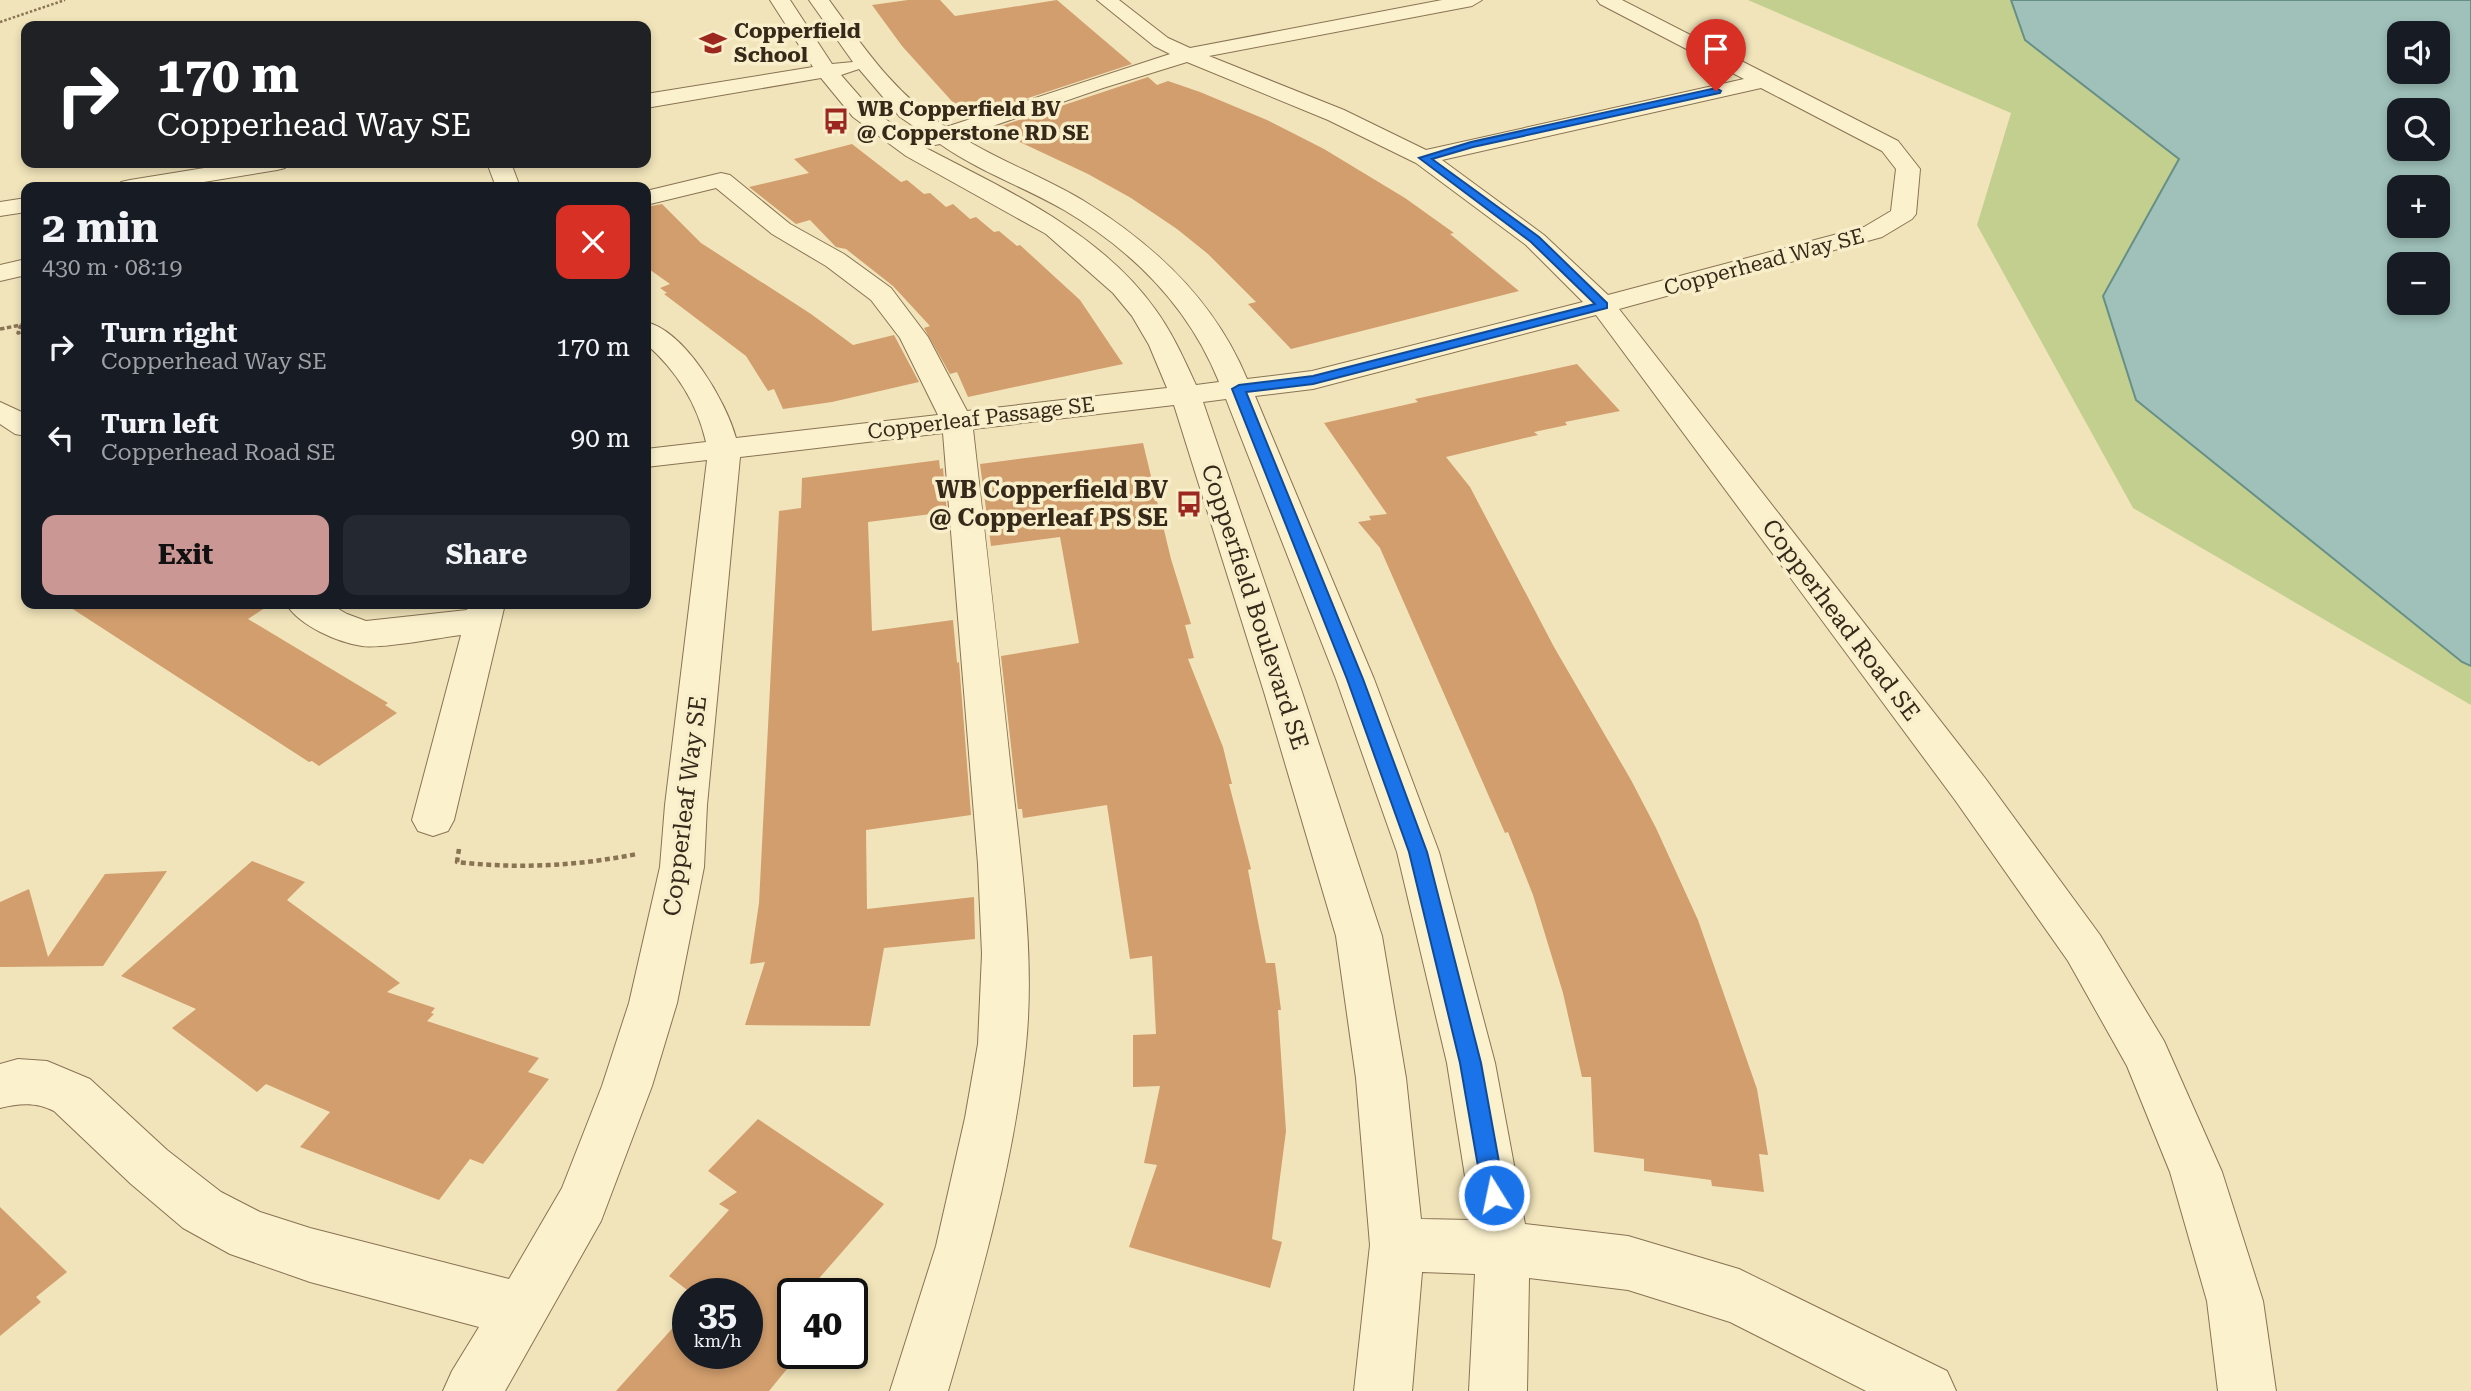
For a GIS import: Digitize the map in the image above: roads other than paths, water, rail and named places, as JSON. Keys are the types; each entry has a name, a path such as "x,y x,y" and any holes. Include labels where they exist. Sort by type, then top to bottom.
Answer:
{"street":[{"name":"Copperfield Boulevard SE","path":"780,0 827,71 861,112 910,148 1023,209 1091,257 1123,287 1144,313 1163,345 1185,394 1283,692 1359,936 1381,1078 1397,1245 1382,1391"},
{"path":"819,0 866,64 908,112 942,137 1074,206 1138,250 1189,301 1207,327 1239,389 1355,679 1418,852 1471,1063 1503,1248 1498,1391"},
{"path":"1107,0 1153,36 1189,54"},
{"path":"910,148 1095,83 1189,54 1472,0"},
{"name":"Copperhead Way SE","path":"1239,389 1313,380 1603,306 1873,232 1903,214 1908,169 1890,146 1607,0"},
{"name":"Copperhead Road SE","path":"1189,54 1336,115 1424,158 1535,240 1603,306 1970,789 2084,948 2147,1056 2196,1172 2235,1301 2247,1391"},
{"path":"651,100 866,64"},
{"path":"1424,158 1471,145 1763,80"},
{"path":"161,182 246,168"},
{"path":"651,197 721,180 781,229 850,271 881,294 915,337 957,421 1000,864 1005,954 1002,1031 990,1118 963,1246 919,1391"},
{"path":"0,209 21,206"},
{"path":"0,273 21,268"},
{"name":"Copperleaf Way SE","path":"472,1391 522,1310 582,1202 631,1074 653,1003 669,939 682,867 685,805 723,448 710,404 694,377 651,334"},
{"name":"Copperleaf Passage SE","path":"651,457 1239,389"},
{"path":"312,609 334,623 364,634 484,613 433,820"},
{"path":"0,1086 19,1081 47,1083 72,1095 159,1176 202,1210 249,1235 310,1255 522,1310"},
{"path":"1397,1245 1503,1248 1628,1263 1739,1297 1927,1391"}],"water":[{"path":"2011,0 2471,0 2471,666 2462,662 2136,400 2103,296 2179,159 2025,40"}],"place":[{"name":"Copperfield School","path":"713,43"},
{"name":"WB Copperfield BV @ Copperstone RD SE","path":"836,121"},
{"name":"WB Copperfield BV @ Copperleaf PS SE","path":"1189,504"}]}
